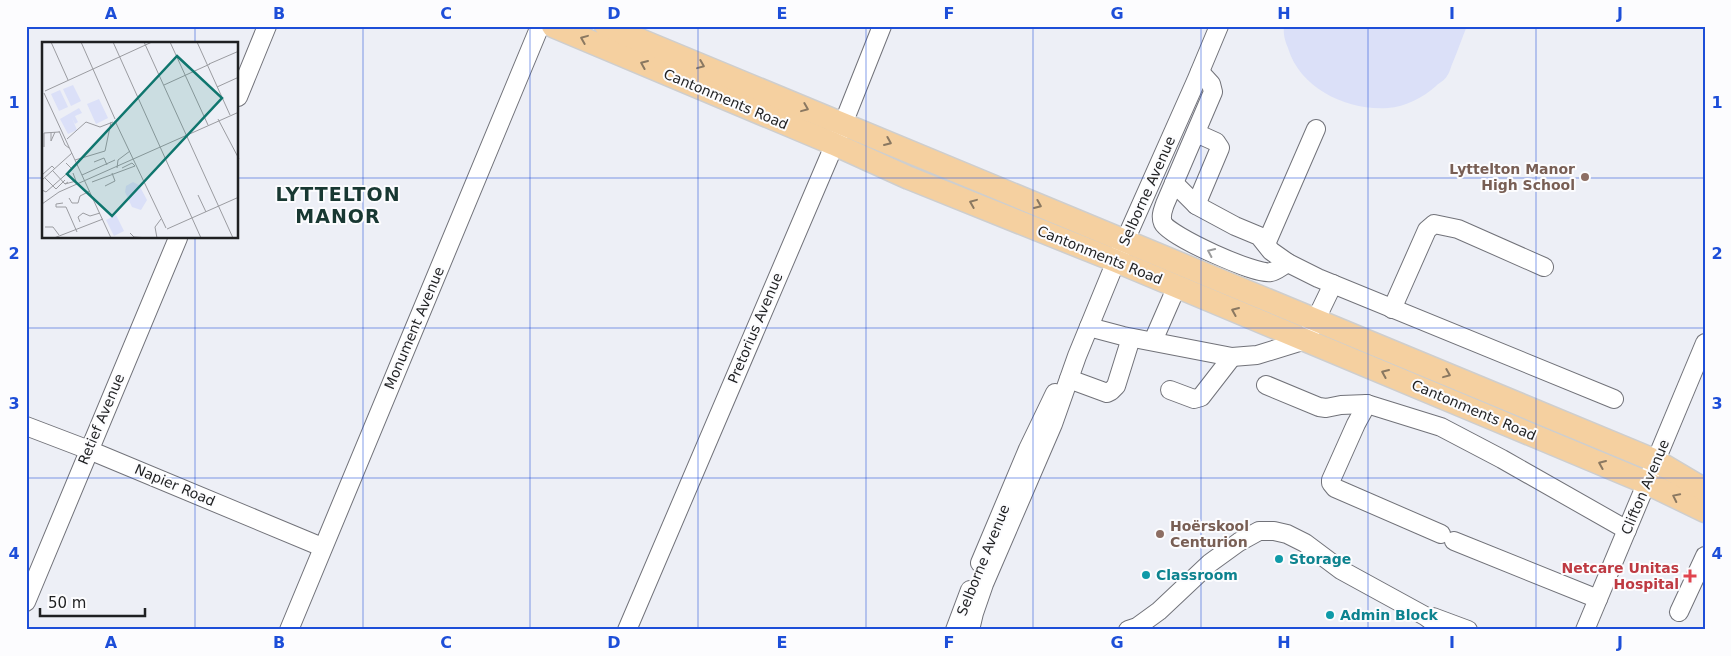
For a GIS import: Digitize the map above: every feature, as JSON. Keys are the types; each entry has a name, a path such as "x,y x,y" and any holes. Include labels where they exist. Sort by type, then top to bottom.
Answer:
{"main road":[{"name":"Cantonments Road","path":"553,26 834,144 909,178 1315,320 1656,461 1705,490"},
{"name":"Cantonments Road","path":"606,26 843,124 1120,251 1176,286 1647,483 1705,511"}],"street":[{"path":"239,95 267,26"},
{"name":"Monument Avenue","path":"289,630 540,26"},
{"name":"Pretorius Avenue","path":"627,630 843,124 882,26"},
{"name":"Selborne Avenue","path":"970,630 984,584 1057,399 1219,26"},
{"path":"1200,72 1211,84 1213,92 1161,217 1166,227 1180,237 1230,261 1271,273 1288,263"},
{"path":"1266,244 1316,129"},
{"path":"1196,133 1216,142 1220,148 1196,205"},
{"path":"1174,183 1196,205 1235,226 1259,236 1271,251 1288,263 1333,284 1614,399"},
{"path":"1392,308 1427,230 1434,224 1458,229 1544,267"},
{"name":"Retief Avenue","path":"26,602 178,239"},
{"path":"1089,327 1130,338 1232,357 1257,355 1306,340 1333,284"},
{"path":"1152,341 1176,286"},
{"path":"1069,379 1107,393 1111,391 1116,386 1130,338"},
{"name":"Clifton Avenue","path":"1585,630 1703,350"},
{"name":"Selborne Avenue","path":"955,630 986,548 1028,449 1069,379 1077,356"},
{"path":"1170,390 1194,399 1201,397 1232,357"},
{"path":"1266,385 1319,407 1367,404 1441,428 1502,459 1627,530"},
{"path":"1367,404 1356,424 1332,480 1331,483 1335,488 1447,537 1598,598"},
{"name":"Napier Road","path":"26,426 89,450 322,547"},
{"path":"1128,630 1137,628 1159,611 1210,562 1238,542 1259,532 1274,531 1287,534 1305,543 1341,570 1425,616 1444,630"},
{"path":"1679,612 1705,556"},
{"path":"1425,616 1436,618 1468,630"}],"shaded area":[{"path":"1284,26 1467,26 1450,71 1445,79 1414,101 1401,106 1373,108 1357,106 1342,101 1314,86 1294,62 1285,40"}],"place":[{"name":"Lyttelton Manor High School","path":"1585,177"},
{"name":"Hoërskool Centurion","path":"1160,534"},
{"name":"Storage","path":"1279,559"},
{"name":"Classroom","path":"1146,575"},
{"name":"Netcare Unitas Hospital","path":"1690,576"},
{"name":"Admin Block","path":"1330,615"}],"district":[{"name":"LYTTELTON MANOR","path":"338,205"}]}
